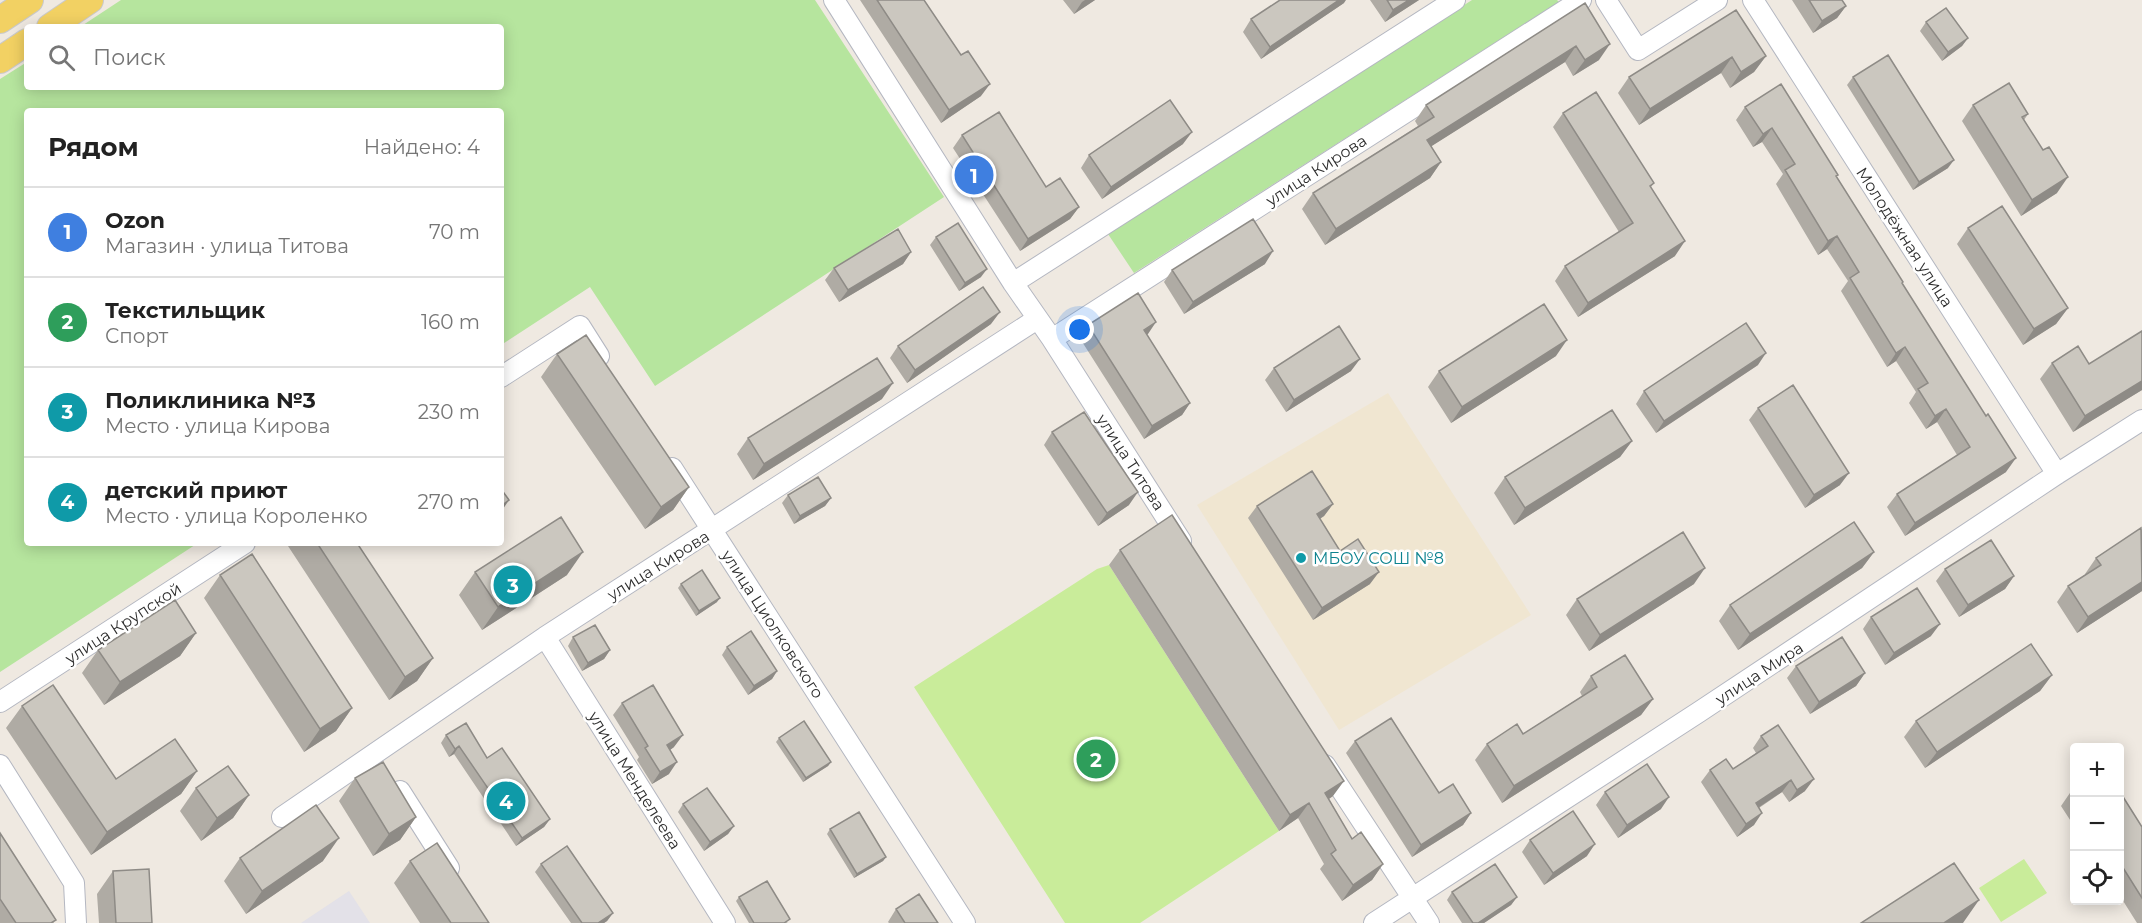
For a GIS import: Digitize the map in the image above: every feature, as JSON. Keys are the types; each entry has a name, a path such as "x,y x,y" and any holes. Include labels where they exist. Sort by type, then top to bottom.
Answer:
{"main road":[{"path":"0,20 30,0"},
{"path":"54,24 90,0"},
{"path":"0,60 24,44"}],"street":[{"name":"улица Титова","path":"834,0 1013,283 1052,339 1193,559"},
{"path":"1013,283 1455,0"},
{"name":"улица Кирова","path":"1052,339 1581,0"},
{"path":"1606,0 1638,50 1717,0"},
{"name":"Молодёжная улица","path":"1753,0 2057,474"},
{"name":"улица Кирова","path":"282,817 545,637 1037,319"},
{"path":"504,375 580,326 611,375"},
{"name":"улица Мира","path":"1374,923 1821,633 2057,474 2142,420"},
{"name":"улица Циолковского","path":"662,452 965,923"},
{"name":"улица Крупской","path":"0,702 240,546"},
{"name":"улица Менделеева","path":"545,637 725,923"},
{"path":"1315,749 1429,923"},
{"path":"376,753 459,883"},
{"path":"0,765 74,883 76,923"}],"shaded area":[{"path":"1388,393 1531,615 1339,730 1197,505"},
{"path":"349,891 370,923 301,923"}],"green space":[{"path":"121,0 815,0 944,197 655,386 590,287 504,343 504,108 24,108 24,546 193,546 0,672 0,79 24,64 24,90 504,90 504,24 85,24"},
{"path":"1472,0 1557,0 1559,2 1134,273 1108,234"},
{"path":"1109,565 1279,831 1140,923 1065,923 914,687 1097,569"},
{"path":"2024,859 2047,893 2001,922 1979,888"}],"building":[{"path":"877,0 924,0 961,55 968,51 990,84 949,110"},
{"path":"1280,0 1339,0 1270,47 1251,19"},
{"path":"1387,0 1409,0 1393,10"},
{"path":"1809,0 1842,0 1846,6 1822,21"},
{"path":"1585,3 1610,44 1585,60 1576,46 1427,140 1441,162 1336,229 1313,193 1434,117 1426,105"},
{"path":"1946,8 1968,38 1948,52 1926,22"},
{"path":"1736,10 1766,56 1741,72 1732,57 1650,109 1629,77"},
{"path":"1888,55 1954,160 1919,182 1853,77"},
{"path":"2009,83 2028,114 2022,117 2043,150 2049,147 2068,177 2032,200 1973,105"},
{"path":"1781,84 1902,283 1986,416 1988,414 2016,458 1915,523 1897,494 1970,447 1946,409 1935,416 1918,389 1928,383 1905,347 1896,353 1850,278 1859,272 1837,236 1828,241 1785,170 1795,164 1772,128 1763,134 1745,107"},
{"path":"1596,92 1654,183 1650,186 1685,241 1588,303 1565,266 1633,223 1563,113"},
{"path":"1170,100 1192,132 1111,187 1089,155"},
{"path":"999,112 1046,187 1060,178 1079,207 1028,239 962,135"},
{"path":"2002,206 2068,308 2034,329 1968,228"},
{"path":"1253,219 1273,251 1193,302 1172,270"},
{"path":"958,223 987,269 965,283 936,237"},
{"path":"898,229 911,252 848,290 834,268"},
{"path":"983,287 1000,312 915,370 898,346"},
{"path":"1138,293 1156,322 1144,330 1190,403 1152,426 1088,325"},
{"path":"1544,304 1567,340 1462,407 1439,371"},
{"path":"1746,323 1766,353 1664,421 1644,391"},
{"path":"1339,326 1360,359 1294,400 1274,368"},
{"path":"2142,331 2142,381 2085,416 2052,363 2078,346 2089,364"},
{"path":"586,335 689,487 661,507 557,354"},
{"path":"877,358 893,383 764,464 748,438"},
{"path":"1793,385 1849,473 1814,495 1758,408"},
{"path":"1612,410 1632,441 1525,508 1505,477"},
{"path":"1084,412 1138,492 1107,513 1052,432"},
{"name":"МБОУ СОШ №8","path":"1312,471 1333,504 1317,514 1340,551 1358,539 1379,572 1322,608 1257,506"},
{"path":"818,477 831,498 800,516 788,495"},
{"path":"504,493 509,500 504,504"},
{"path":"1172,515 1344,781 1325,793 1352,839 1361,832 1383,864 1353,885 1331,854 1336,850 1309,803 1290,815 1120,550"},
{"path":"561,517 583,552 498,607 475,572"},
{"path":"1854,522 1874,552 1750,634 1730,605"},
{"path":"2141,528 2142,582 2088,617 2068,586 2101,565 2096,558"},
{"path":"1683,532 1705,568 1600,635 1577,599"},
{"path":"1991,540 2014,576 1968,605 1945,569"},
{"path":"319,546 359,546 433,658 405,677"},
{"path":"252,554 352,708 320,729 220,575"},
{"path":"702,570 720,598 699,611 681,584"},
{"path":"1917,588 1940,624 1894,653 1871,617"},
{"path":"175,600 196,633 120,682 98,650"},
{"path":"595,625 610,650 588,663 573,637"},
{"path":"751,631 777,671 754,686 727,647"},
{"path":"1842,637 1865,673 1819,702 1796,666"},
{"path":"2031,644 2052,675 1937,752 1916,721"},
{"path":"1625,655 1653,699 1514,786 1487,744 1517,724 1523,734 1597,687 1591,676"},
{"path":"53,685 116,779 175,739 197,771 107,832 22,706"},
{"path":"653,685 683,735 667,745 677,762 660,772 645,748 648,746 622,703"},
{"path":"1391,718 1439,793 1453,784 1471,813 1421,845 1355,741"},
{"path":"804,721 831,762 806,778 779,738"},
{"path":"466,723 487,758 502,748 550,819 522,838 459,746 455,749 446,735"},
{"path":"1778,725 1814,779 1797,790 1791,780 1756,803 1762,813 1746,824 1710,770 1726,759 1733,769 1768,746 1761,736"},
{"path":"383,762 416,817 389,834 355,778"},
{"path":"1647,764 1669,797 1627,825 1605,792"},
{"path":"228,766 249,795 217,818 196,788"},
{"path":"707,788 734,826 710,842 683,804"},
{"path":"2124,798 2142,827 2142,898 2124,869"},
{"path":"316,805 339,838 262,891 240,858"},
{"path":"1573,811 1595,844 1553,873 1530,840"},
{"path":"859,812 886,857 857,874 830,829"},
{"path":"0,833 56,920 51,923 16,923 0,899"},
{"path":"437,843 489,923 451,923 410,861"},
{"path":"567,846 613,913 598,923 582,923 541,864"},
{"path":"1954,863 1979,900 1944,923 1861,923"},
{"path":"1495,864 1517,897 1478,923 1473,923 1452,892"},
{"path":"149,869 152,923 116,923 113,871"},
{"path":"767,881 790,919 784,923 754,923 739,897"},
{"path":"919,894 938,923 905,923 896,909"}],"place":[{"name":"Ozon","path":"974,175"},
{"name":"МБОУ СОШ №8","path":"1301,558"},
{"name":"Поликлиника №3","path":"513,585"},
{"name":"Текстильщик","path":"1096,759"},
{"name":"детский приют","path":"506,801"}]}
